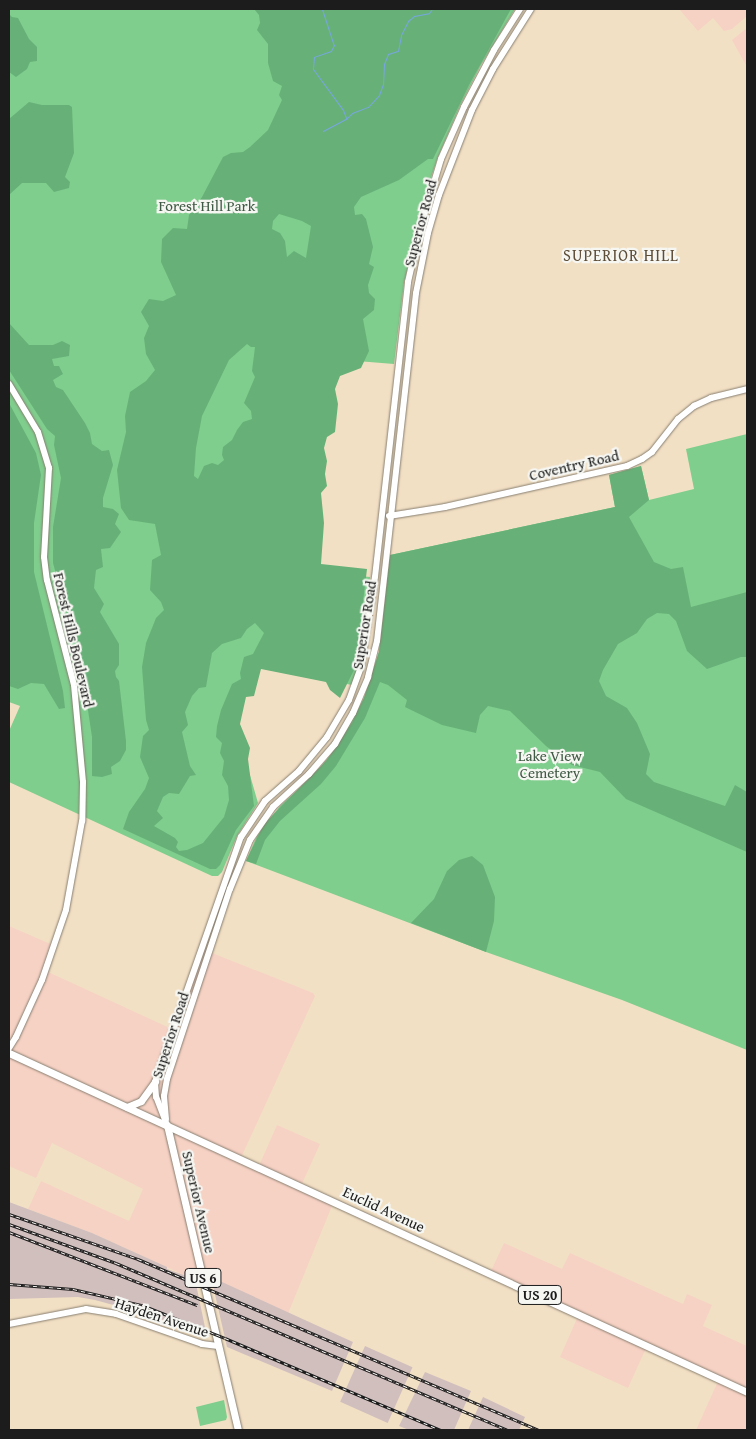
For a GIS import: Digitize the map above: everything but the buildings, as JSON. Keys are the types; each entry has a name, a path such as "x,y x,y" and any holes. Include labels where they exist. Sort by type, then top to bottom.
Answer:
{"main road":[{"name":"Superior Road","path":"167,1125 156,1097 155,1082 241,837 264,802 299,771 327,737 349,700 363,661 382,516 407,290 429,193 464,107 494,50 520,9"},
{"name":"Superior Road","path":"167,1125 164,1096 168,1079 241,860 263,819 335,744 353,712 373,659 392,517 416,293 435,209 472,110 516,31 531,9"},
{"name":"Forest Hills Boulevard","path":"9,384 38,432 49,468 49,498 44,557 47,580 74,685 83,782 82,821 66,910 42,980 9,1048"},
{"name":"Coventry Road","path":"382,516 392,517 627,466 646,457 678,419 694,406 711,398 747,389"},
{"path":"327,737 335,744"},
{"path":"299,771 305,777"},
{"name":"Euclid Avenue","path":"9,1053 747,1392"},
{"path":"127,1107 141,1101 155,1082"},
{"name":"Superior Avenue","path":"167,1125 238,1430"},
{"name":"Hayden Avenue","path":"9,1324 86,1309 116,1314 202,1344 218,1346"}],"shaded area":[{"path":"679,9 747,9 747,16 732,29 724,31 713,18 698,31"},
{"path":"747,28 747,67 732,40"},
{"path":"9,926 55,946 46,971 174,1030 202,949 313,993 315,996 240,1160 258,1168 277,1125 320,1144 301,1186 334,1201 285,1321 92,1233 28,1209 41,1181 129,1221 143,1189 52,1143 36,1178 9,1166"},
{"path":"9,1202 92,1233 167,1267 167,1269 195,1279 207,1337 150,1315 95,1300 78,1297 9,1299"},
{"path":"504,1243 562,1269 570,1253 683,1304 687,1294 712,1305 703,1326 747,1346 747,1430 696,1430 719,1379 647,1346 628,1388 560,1357 579,1314 490,1273"},
{"path":"211,1277 353,1342 332,1391 227,1347"},
{"path":"365,1346 413,1367 388,1423 340,1402"},
{"path":"425,1372 471,1391 454,1430 409,1430 399,1426"},
{"path":"483,1397 525,1417 519,1430 468,1430"}],"green space":[{"name":"Forest Hill Park","path":"9,9 515,9 481,65 460,106 438,157 426,192 404,283 394,364 332,359 310,571 370,577 359,667 352,685 249,665 237,730 258,803 237,836 222,872 218,876 212,876 9,782 9,731 20,706 9,702"},
{"path":"254,9 511,9 469,85 433,159 428,159 399,180 361,197 354,207 355,215 362,214 366,219 373,247 369,264 374,267 368,285 369,293 375,299 374,310 363,319 369,351 361,368 340,376 335,389 338,404 335,432 327,437 324,448 327,461 325,474 327,486 321,493 324,523 321,564 367,569 355,668 340,698 330,690 326,682 261,669 254,696 246,697 240,724 250,748 248,759 254,806 236,830 220,865 216,869 210,869 123,829 129,812 145,789 149,778 140,757 143,736 149,730 146,720 142,667 146,643 156,618 164,610 161,602 150,590 152,560 161,555 155,524 129,520 121,508 117,470 126,432 125,416 130,392 146,381 155,370 146,354 144,338 149,326 141,312 149,299 163,301 176,295 161,262 162,239 173,228 187,229 189,215 202,197 223,157 231,153 243,152 268,130 282,100 279,95 282,86 273,81 268,63 268,44 257,30 260,23 259,15","holes":["279,214 302,221 311,226 306,258 294,251 287,257 285,241 280,233 272,229 273,221","247,344 255,347 252,371 255,377 244,403 251,411 252,419 243,422 232,440 223,447 222,455 224,460 218,465 212,463 204,466 198,479 194,476 196,448 202,416 229,360","255,623 264,633 253,654 244,657 240,673 241,679 232,684 221,710 217,726 216,737 222,743 220,753 224,761 222,775 228,786 229,800 224,817 203,843 187,850 179,851 176,847 178,842 175,838 154,826 163,818 157,811 163,797 169,793 179,794 190,776 196,775 190,766 182,732 188,725 185,712 192,696 199,688 206,687 212,653 222,644 241,638 247,629"]},
{"path":"9,14 12,17 18,18 29,39 37,47 37,61 30,62 27,69 16,77 9,72"},
{"path":"29,102 42,105 69,105 72,107 74,153 65,177 70,182 69,188 54,192 46,183 22,183 9,195 9,119"},
{"path":"9,323 29,345 53,345 62,341 70,345 69,356 52,359 54,366 59,366 63,374 53,380 56,387 63,390 85,423 90,433 92,444 102,451 109,450 113,465 103,498 103,507 113,509 119,514 115,524 121,532 110,548 101,549 103,567 96,570 94,588 104,604 100,612 119,644 119,665 115,671 119,681 126,750 120,761 111,767 112,774 102,777 92,776 92,737 82,670 53,563 53,527 61,478 54,445 55,436 47,429 9,370"},
{"path":"9,403 36,453 41,475 34,523 34,572 63,691 65,708 59,709 44,684 31,683 18,689 9,686"},
{"name":"Lake View Cemetery","path":"747,434 747,1050 622,1000 486,952 246,861 257,836 280,806 316,773 339,744 364,698 379,652 390,555 615,507 609,475 641,466 649,500 694,489 686,449"},
{"path":"641,466 649,500 629,517 654,562 671,569 683,567 691,607 747,592 747,657 741,657 707,669 687,651 676,621 669,614 657,613 647,619 637,633 618,644 599,681 606,696 627,708 637,723 650,754 646,774 654,782 725,806 735,785 747,792 747,852 626,799 600,772 572,765 546,746 510,711 488,706 480,715 476,733 442,725 405,707 407,700 388,685 380,682 365,718 336,766 321,784 280,821 265,840 256,864 246,861 264,824 327,760 352,723 364,698 379,652 390,555 615,507 609,475"},
{"path":"472,856 483,865 495,897 494,921 486,952 411,923 434,899 447,871 459,860"},
{"path":"224,1400 226,1420 200,1426 196,1407"}],"waterway":[{"path":"322,9 334,45 331,51 314,57 313,69 343,110 346,118"},
{"path":"323,131 346,119 352,113 368,107 379,95 383,84 384,64 388,54 398,51 401,35 408,21 414,16 429,13 432,9"}],"railway":[{"path":"9,1214 138,1259 538,1430"},
{"path":"9,1224 116,1263 507,1430"},
{"path":"9,1232 197,1305"},
{"path":"9,1284 73,1289 142,1305 225,1338 441,1430"}],"district":[{"name":"SUPERIOR HILL","path":"621,255"}]}
